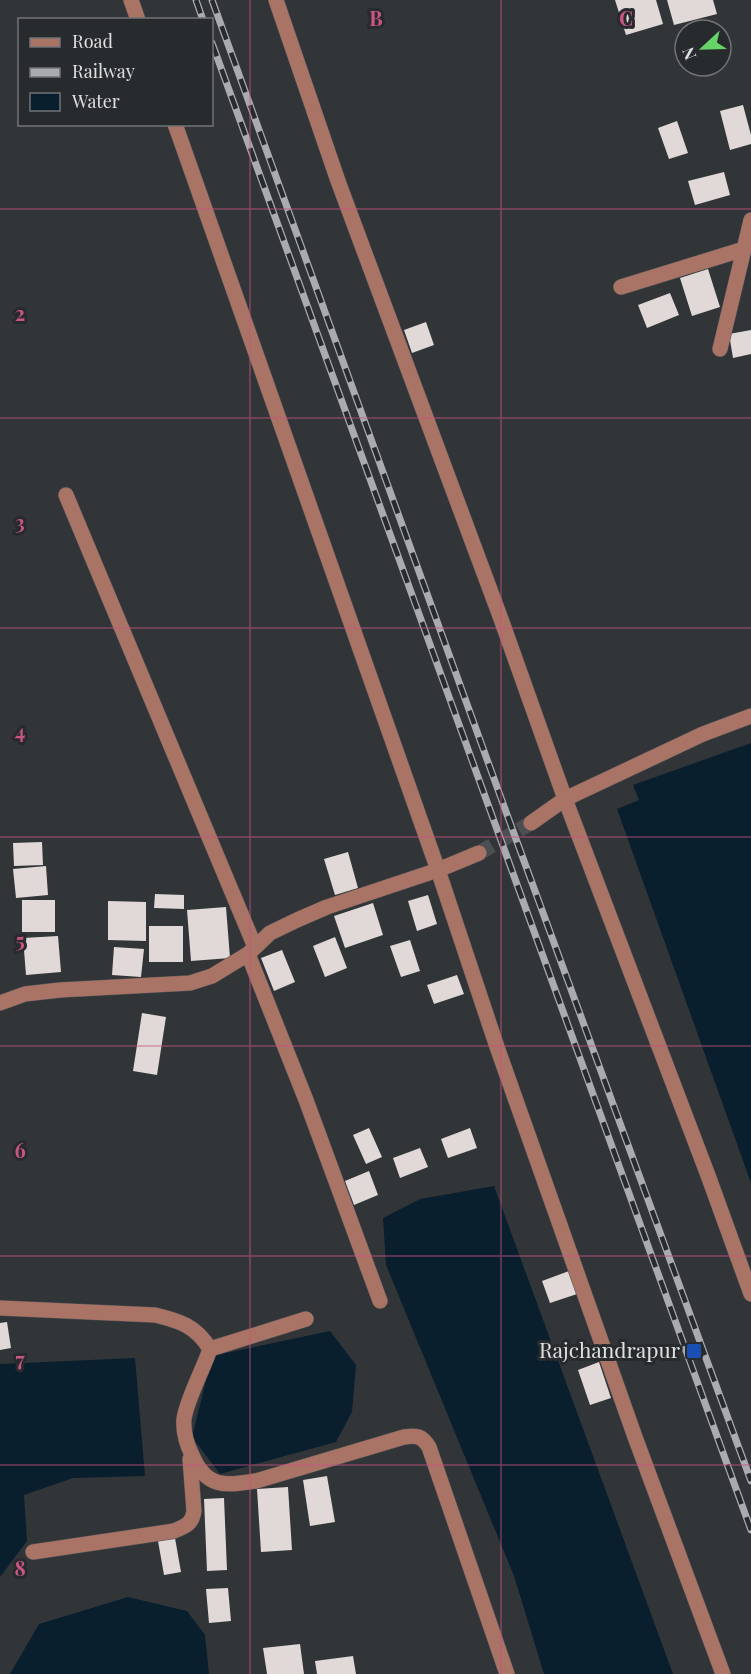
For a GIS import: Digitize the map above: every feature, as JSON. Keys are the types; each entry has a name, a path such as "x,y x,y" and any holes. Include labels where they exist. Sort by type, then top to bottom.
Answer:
{"street":[{"path":"131,0 137,18"},
{"path":"276,0 338,181 565,799 751,1294"},
{"path":"177,126 438,870 501,1058 635,1437 723,1674"},
{"path":"720,349 751,220"},
{"path":"621,287 744,249"},
{"path":"66,495 251,950 380,1301"},
{"path":"531,824 565,799 702,734 751,716"},
{"path":"0,1004 26,994 60,990 190,983 212,976 251,950 270,933 327,907 438,870 479,853"},
{"path":"0,1308 154,1315 174,1320 195,1330 210,1349"},
{"path":"210,1349 306,1319"},
{"path":"33,1552 188,1526 193,1519 194,1511 184,1419 210,1349"},
{"path":"189,1450 197,1468 207,1479 220,1484 234,1485 256,1481 404,1437 423,1438 429,1448 507,1674"}],"water":[{"path":"751,743 751,1183 617,809 639,800 633,785"},
{"path":"494,1186 673,1674 544,1674 514,1576 386,1265 383,1218 420,1199"},
{"path":"330,1331 356,1365 352,1412 336,1442 220,1474 192,1437 212,1356"},
{"path":"135,1358 145,1476 73,1478 24,1495 27,1541 0,1577 0,1364"},
{"path":"128,1597 187,1611 205,1635 209,1674 10,1674 39,1624"}],"building":[{"path":"615,0 656,0 663,24 626,35"},
{"path":"667,0 713,0 717,14 701,18 673,18 673,21"},
{"path":"743,105 751,135 751,144 730,150 720,111"},
{"path":"677,121 688,153 669,159 658,128"},
{"path":"724,172 730,195 695,205 688,181"},
{"path":"708,269 720,307 692,316 680,278"},
{"path":"670,293 679,315 647,328 638,305"},
{"path":"426,322 434,345 412,353 404,330"},
{"path":"751,330 751,354 733,358 729,334"},
{"path":"42,842 43,865 14,866 13,843"},
{"path":"348,852 358,888 335,895 324,859"},
{"path":"46,866 48,895 16,898 13,869"},
{"path":"155,894 184,895 184,909 154,908"},
{"path":"428,895 437,924 417,931 408,901"},
{"path":"22,900 55,900 55,932 22,932"},
{"path":"108,901 146,902 146,941 108,940"},
{"path":"373,903 383,935 345,948 334,916"},
{"path":"226,907 230,958 191,961 187,910"},
{"path":"149,926 183,926 183,962 149,962"},
{"path":"58,936 61,972 26,975 23,938"},
{"path":"335,937 347,968 325,977 313,946"},
{"path":"410,940 420,971 401,977 390,946"},
{"path":"114,947 144,949 141,977 112,975"},
{"path":"282,950 295,982 274,991 261,958"},
{"path":"457,975 464,994 434,1004 427,985"},
{"path":"142,1013 166,1017 157,1075 133,1071"},
{"path":"369,1128 382,1157 366,1164 353,1135"},
{"path":"470,1128 477,1148 448,1158 441,1139"},
{"path":"420,1148 428,1167 400,1178 393,1158"},
{"path":"369,1171 378,1195 354,1205 345,1181"},
{"path":"569,1271 577,1294 550,1303 542,1281"},
{"path":"7,1322 11,1348 0,1350 0,1323"},
{"path":"599,1362 611,1398 590,1405 578,1370"},
{"path":"327,1476 335,1522 310,1526 303,1480"},
{"path":"288,1487 292,1550 261,1552 257,1489"},
{"path":"224,1498 227,1570 207,1571 204,1499"},
{"path":"175,1538 181,1572 164,1575 158,1541"},
{"path":"228,1588 231,1621 209,1623 206,1589"},
{"path":"300,1644 304,1674 267,1674 263,1648"},
{"path":"353,1656 356,1674 317,1674 315,1661"}],"tunnel":[{"path":"479,853 531,823"}],"railway":[{"path":"196,0 202,18"},
{"path":"212,0 751,1481"},
{"path":"213,46 751,1530"}],"place":[{"name":"Rajchandrapur","path":"694,1351"}]}
